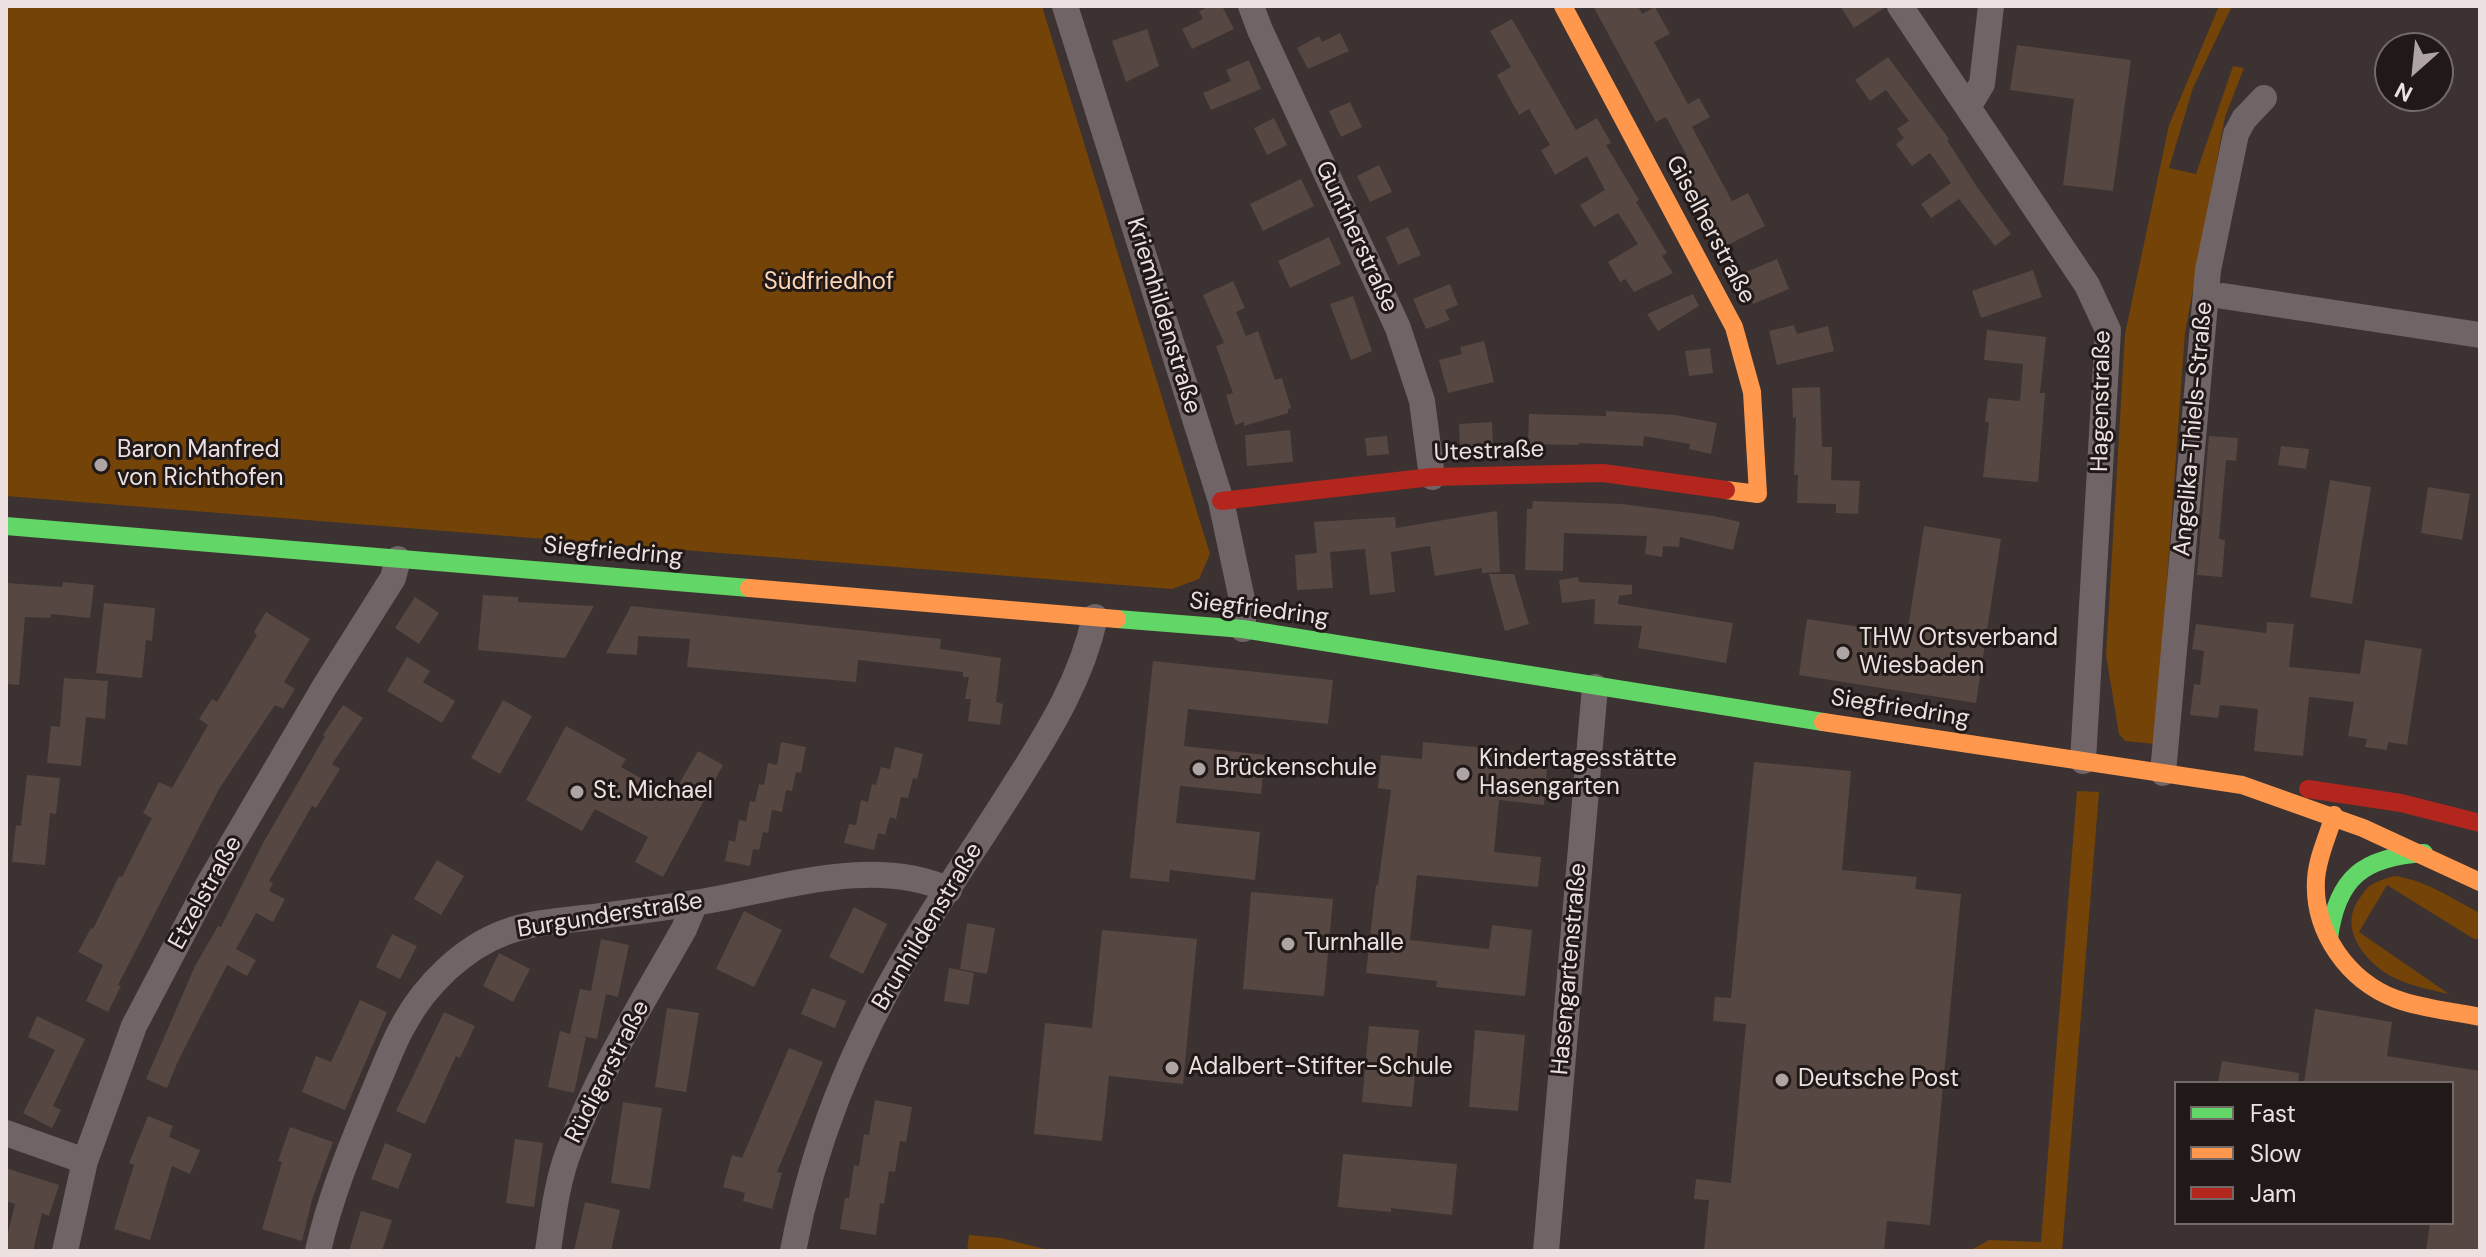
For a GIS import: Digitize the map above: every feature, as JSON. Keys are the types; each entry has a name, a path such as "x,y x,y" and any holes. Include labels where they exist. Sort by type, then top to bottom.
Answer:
{"main road":[{"name":"Giselherstraße","path":"1563,6 1734,327 1752,392 1758,494"},
{"name":"Utestraße","path":"1221,501 1432,477 1603,473 1758,494"},
{"name":"Siegfriedring","path":"6,526 1243,629 1595,687 2242,785 2334,815 2424,853 2480,882"},
{"path":"2242,785 2329,791 2401,803 2477,822"},
{"path":"2334,815 2316,881 2320,920 2350,969 2380,992 2397,999 2480,1017"},
{"path":"2329,938 2335,902 2356,873 2387,856 2424,853"}],"street":[{"name":"Kriemhildenstraße","path":"1065,6 1221,501 1243,604 1243,629"},
{"name":"Guntherstraße","path":"1251,6 1398,328 1422,401 1432,477"},
{"name":"Hagenstraße","path":"1900,6 2087,285 2108,330 2083,761"},
{"path":"1968,107 1982,84 1991,6"},
{"name":"Angelika-Thiels-Straße","path":"2163,773 2210,251 2236,134 2244,119 2264,98"},
{"name":"Angelika-Thiels-Straße","path":"2223,296 2480,335"},
{"name":"Etzelstraße","path":"65,1251 85,1161 141,1012 208,885 325,686 393,578 398,559"},
{"name":"Brunhildenstraße","path":"793,1251 813,1166 847,1072 877,1009 1058,716 1088,650 1095,617"},
{"name":"Hasengartenstraße","path":"1546,1251 1595,687"},
{"name":"Burgunderstraße","path":"318,1251 324,1223 366,1111 404,1023 433,985 465,953 506,932 545,923 695,903 816,880 873,874 915,877 949,890"},
{"name":"Rüdigerstraße","path":"548,1251 568,1151 597,1085 684,929 695,903"},
{"path":"6,1133 85,1161"}],"green space":[{"name":"Südfriedhof","path":"6,6 1042,6 1210,554 1199,579 1172,589 6,496"},
{"path":"2219,6 2232,6 2193,88 2169,168 2196,174 2233,66 2244,68 2225,117 2185,333 2155,744 2125,741 2119,734 2106,655 2125,334 2169,125"},
{"path":"2077,791 2099,792 2062,1251 1969,1251 1989,1240 2041,1242"},
{"path":"2394,876 2428,886 2480,913 2480,939 2474,939 2387,885 2359,932 2449,994 2416,986 2384,972 2367,957 2355,939 2352,919 2359,899 2371,885"},
{"path":"969,1235 1001,1238 1052,1251 967,1251"}],"building":[{"path":"1210,6 1222,6 1234,29 1192,49 1182,29 1203,19 1199,11"},
{"path":"1593,6 1638,6 1642,14 1655,7 1670,34 1654,42 1688,104 1699,98 1710,117 1692,127 1732,201 1748,193 1765,226 1722,248 1677,162 1687,156 1666,117 1656,122"},
{"path":"1840,6 1884,6 1884,8 1854,28"},
{"path":"1512,19 1576,130 1597,118 1611,143 1606,145 1667,253 1662,256 1673,273 1634,292 1625,279 1620,282 1608,262 1638,244 1618,213 1594,227 1580,205 1605,190 1587,156 1555,175 1541,150 1550,145 1529,109 1519,115 1497,75 1511,67 1490,31"},
{"path":"1147,29 1159,66 1126,82 1112,41"},
{"path":"1340,33 1349,51 1308,69 1297,48 1319,36 1322,42"},
{"path":"2017,45 2131,60 2113,191 2063,185 2074,99 2010,90"},
{"path":"1888,57 1949,139 1977,187 2011,234 1995,246 1959,199 1931,218 1921,204 1951,183 1930,153 1912,166 1896,144 1904,138 1897,129 1909,121 1886,90 1870,101 1855,80"},
{"path":"1249,60 1261,89 1211,110 1203,93 1231,81 1226,70"},
{"path":"1350,102 1362,127 1341,137 1329,111"},
{"path":"1274,118 1287,145 1267,155 1254,128"},
{"path":"1379,165 1392,192 1370,202 1357,176"},
{"path":"1301,179 1314,206 1263,231 1250,204"},
{"path":"1408,227 1421,255 1398,265 1386,237"},
{"path":"1329,237 1341,264 1290,288 1278,261"},
{"path":"1777,259 1789,289 1753,304 1741,274"},
{"path":"2033,270 2042,297 1981,318 1972,291"},
{"path":"1233,281 1245,308 1236,312 1246,336 1258,331 1275,380 1282,378 1291,408 1288,413 1244,426 1244,422 1235,425 1226,395 1233,393 1216,346 1224,343 1203,295"},
{"path":"1450,284 1458,305 1445,310 1450,320 1426,329 1413,299"},
{"path":"1693,294 1699,306 1658,331 1647,314"},
{"path":"1353,296 1372,351 1351,360 1330,304"},
{"path":"1794,325 1797,334 1828,326 1834,351 1777,365 1769,331"},
{"path":"1987,330 2046,337 2040,393 2045,393 2038,482 1983,477 1989,422 1985,422 1988,398 2020,401 2023,364 1984,360"},
{"path":"1484,341 1494,382 1448,393 1439,360 1462,354 1460,347"},
{"path":"1710,348 1713,373 1689,376 1685,351"},
{"path":"1820,387 1822,447 1832,447 1831,480 1860,481 1858,514 1836,513 1836,504 1797,503 1798,475 1794,475 1796,417 1793,418 1792,388"},
{"path":"1606,411 1675,415 1717,423 1711,454 1689,449 1690,444 1644,436 1643,446 1528,444 1529,414 1606,416"},
{"path":"1492,422 1493,446 1460,447 1459,424"},
{"path":"1290,430 1293,462 1247,466 1245,435"},
{"path":"1387,436 1389,454 1367,456 1365,438"},
{"path":"2209,436 2238,438 2236,461 2226,460 2219,539 2225,540 2222,577 2197,575"},
{"path":"2281,446 2309,449 2306,469 2278,465"},
{"path":"2330,480 2371,487 2352,604 2310,597"},
{"path":"2428,487 2470,494 2462,540 2421,533"},
{"path":"1533,501 1622,504 1740,522 1733,550 1680,537 1679,547 1663,546 1662,557 1645,554 1647,536 1564,533 1563,571 1525,570 1527,509 1532,509"},
{"path":"1497,511 1500,572 1482,573 1482,568 1435,576 1430,546 1391,552 1395,592 1370,595 1365,549 1330,552 1333,588 1297,590 1295,555 1317,553 1314,522 1395,517 1396,528"},
{"path":"1924,526 2001,539 1976,703 1799,675 1807,619 1907,634"},
{"path":"1489,574 1514,574 1529,624 1505,631"},
{"path":"1578,577 1579,582 1632,585 1632,594 1619,596 1618,604 1733,623 1726,663 1638,648 1642,626 1594,624 1595,599 1562,603 1559,580"},
{"path":"63,582 94,585 90,618 51,614 50,618 25,617 19,685 6,684 6,583 62,587"},
{"path":"483,595 518,597 518,602 594,606 565,658 478,650"},
{"path":"415,597 439,613 419,644 395,628"},
{"path":"104,603 155,608 152,641 146,640 142,678 96,673"},
{"path":"631,606 941,639 940,649 1001,658 996,702 1003,704 1000,725 968,721 971,699 965,699 969,677 963,677 963,672 858,660 856,682 687,667 690,639 638,636 637,655 606,653"},
{"path":"266,612 310,639 284,682 295,689 283,709 275,705 219,789 118,985 121,986 108,1012 86,1001 103,965 78,952 152,818 143,813 159,782 172,788 208,725 199,719 212,699 217,702 257,635 254,632"},
{"path":"2267,622 2294,624 2289,667 2360,674 2365,640 2422,649 2407,745 2388,742 2387,750 2365,747 2367,739 2348,736 2354,702 2309,697 2303,756 2254,751 2258,709 2220,705 2218,718 2190,715 2194,684 2200,685 2204,651 2192,649 2196,624 2266,633"},
{"path":"407,657 430,671 423,682 455,701 442,723 387,691"},
{"path":"1153,661 1333,680 1328,724 1188,709 1184,746 1265,755 1261,794 1180,786 1176,823 1260,832 1255,880 1170,870 1169,882 1130,878"},
{"path":"64,678 108,681 105,719 86,717 81,766 47,763 51,726 60,727"},
{"path":"503,700 532,716 500,774 471,758"},
{"path":"343,705 363,718 332,764 340,769 316,808 312,806 269,881 273,883 269,891 285,899 273,922 256,913 236,949 256,960 247,976 227,965 167,1088 146,1079 195,966 218,926 221,927 263,843"},
{"path":"566,726 626,759 621,767 672,796 698,751 723,765 663,877 635,862 648,837 595,809 582,831 526,800"},
{"path":"781,742 806,747 801,773 796,772 792,791 786,790 782,812 772,810 768,833 763,832 759,850 753,849 750,866 725,861 729,840 735,842 739,820 746,821 750,801 755,802 759,784 764,785 768,763 777,765"},
{"path":"1423,742 1548,754 1544,805 1499,800 1494,852 1541,857 1538,887 1417,875 1410,940 1489,949 1492,925 1532,930 1525,996 1436,987 1437,981 1366,973 1391,790 1378,788 1381,755 1422,759"},
{"path":"895,747 923,754 908,798 901,797 896,819 890,817 885,835 878,833 874,850 844,843 849,824 856,825 861,800 868,802 872,784 876,785 881,767 890,769"},
{"path":"1754,762 1851,771 1842,870 1917,877 1915,889 1961,894 1930,1225 1887,1221 1884,1251 1704,1251 1709,1200 1694,1199 1696,1179 1731,1183 1746,1024 1713,1021 1715,997 1731,998"},
{"path":"27,775 60,778 56,814 50,813 45,865 12,862 16,825 21,826"},
{"path":"437,860 464,876 441,915 414,899"},
{"name":"Turnhalle","path":"1251,892 1333,899 1324,996 1243,989"},
{"path":"854,907 887,924 863,974 829,957"},
{"path":"744,911 782,930 754,987 716,969"},
{"path":"967,923 995,928 987,974 960,969"},
{"path":"1102,930 1197,939 1183,1084 1109,1076 1102,1141 1034,1134 1045,1023 1092,1028"},
{"path":"392,934 417,946 400,979 376,967"},
{"path":"601,939 629,945 618,997 606,994 597,1039 574,1034 586,1037 574,1093 548,1087 560,1031 570,1034 580,989 591,991"},
{"path":"499,953 530,969 513,1002 483,986"},
{"path":"949,968 974,973 969,1005 944,1001"},
{"path":"812,988 846,1001 835,1028 801,1014"},
{"path":"360,1000 387,1012 345,1110 302,1092 316,1056 331,1062"},
{"path":"667,1008 699,1013 686,1092 655,1087"},
{"path":"2315,1009 2392,1022 2387,1056 2480,1071 2480,1251 2426,1251 2430,1225 2454,1225 2454,1081 2304,1081"},
{"path":"444,1012 475,1026 460,1058 456,1056 425,1124 396,1111"},
{"path":"37,1016 85,1039 53,1106 61,1110 52,1128 23,1113 55,1050 28,1037"},
{"path":"1369,1026 1419,1030 1412,1107 1362,1102"},
{"path":"1475,1030 1525,1035 1518,1111 1469,1107"},
{"path":"789,1048 823,1062 777,1172 782,1173 772,1209 743,1201 745,1193 723,1187 732,1155 742,1158"},
{"path":"2222,1061 2299,1073 2298,1081 2218,1081"},
{"path":"875,1100 912,1107 906,1142 900,1141 895,1172 889,1171 884,1204 880,1203 876,1235 840,1229 854,1165 859,1166 864,1134 869,1135"},
{"path":"623,1102 662,1108 650,1189 611,1183"},
{"path":"148,1116 173,1126 169,1137 200,1150 190,1174 172,1166 150,1240 114,1229 134,1165 129,1163"},
{"path":"290,1127 333,1142 312,1200 302,1241 262,1229 282,1162 278,1161"},
{"path":"515,1139 543,1143 534,1207 506,1203"},
{"path":"385,1143 412,1154 398,1189 371,1179"},
{"path":"1343,1154 1457,1164 1452,1215 1391,1208 1391,1212 1338,1207"},
{"path":"6,1168 59,1185 49,1216 42,1213 33,1251 6,1251 15,1204 6,1201"},
{"path":"585,1202 620,1210 611,1251 574,1251"},
{"path":"361,1211 392,1220 382,1251 349,1251"}],"traffic: fast":[{"path":"6,526 749,588"},
{"path":"1117,619 1243,629 1823,722"},
{"path":"2329,938 2339,900 2357,874 2385,859 2424,853"}],"traffic: slow":[{"path":"1563,6 1734,327 1752,392 1758,494 1726,490"},
{"path":"749,588 1117,619"},
{"path":"1823,722 2242,785 2363,828 2480,882"},
{"path":"2334,815 2316,880 2320,918 2337,952 2363,980 2396,999 2480,1017"}],"traffic: jam":[{"path":"1221,501 1432,477 1603,473 1726,490"},
{"path":"2308,789 2401,803 2480,823"}],"place":[{"name":"Baron Manfred von Richthofen","path":"101,465"},
{"name":"THW Ortsverband Wiesbaden","path":"1843,653"},
{"name":"Brückenschule","path":"1199,769"},
{"name":"Kindertagesstätte Hasengarten","path":"1463,774"},
{"name":"St. Michael","path":"577,792"},
{"name":"Turnhalle","path":"1288,944"},
{"name":"Adalbert-Stifter-Schule","path":"1172,1068"},
{"name":"Deutsche Post","path":"1782,1080"}]}
